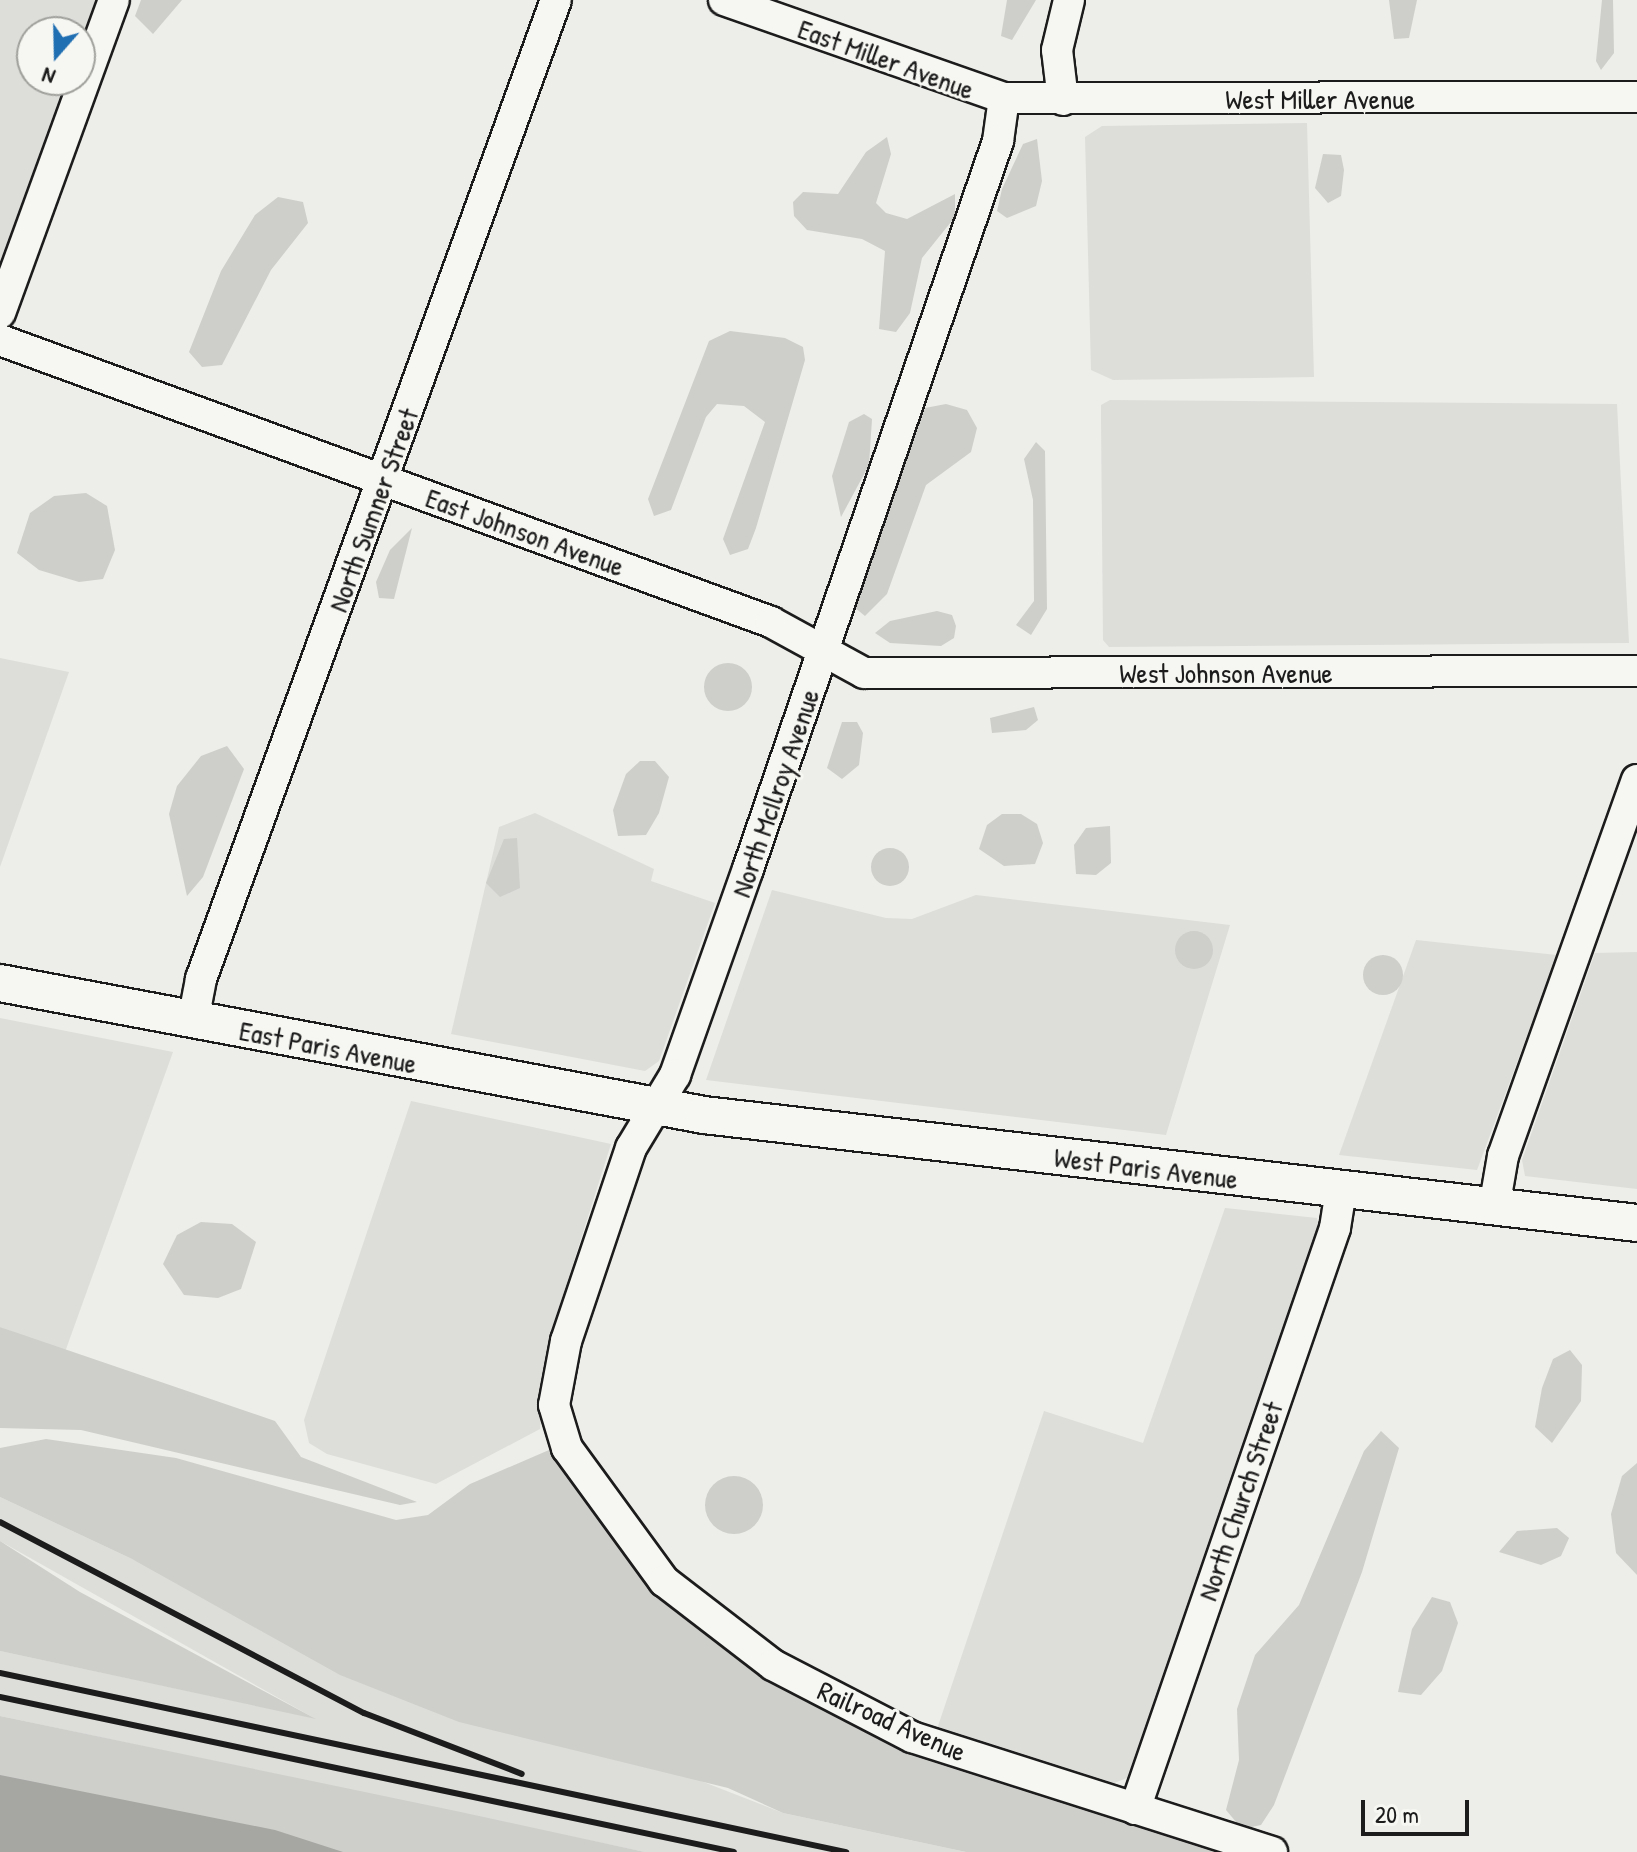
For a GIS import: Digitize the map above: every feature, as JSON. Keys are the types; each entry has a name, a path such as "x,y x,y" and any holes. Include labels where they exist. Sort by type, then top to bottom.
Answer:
{"street":[{"path":"0,313 114,0"},
{"name":"North Sumner Street","path":"193,1021 201,979 556,0"},
{"name":"East Miller Avenue","path":"724,0 1004,98"},
{"path":"1063,100 1057,50 1069,0"},
{"name":"West Miller Avenue","path":"1004,98 1637,97"},
{"name":"North McIlroy Avenue","path":"586,1475 558,1429 555,1385 631,1148 675,1075 998,141 1004,98"},
{"name":"East Johnson Avenue","path":"0,340 771,622 822,648"},
{"name":"West Johnson Avenue","path":"822,648 864,673 909,675 1637,671"},
{"path":"1494,1208 1503,1156 1637,780"},
{"name":"East Paris Avenue","path":"0,983 656,1108"},
{"name":"West Paris Avenue","path":"656,1108 1341,1191 1637,1223"},
{"name":"North Church Street","path":"1135,1809 1335,1228 1341,1191"},
{"name":"Railroad Avenue","path":"586,1475 688,1607 773,1665 912,1737 1272,1852"}],"shaded area":[{"path":"0,0 98,0 92,16 16,16 16,96 64,96 0,274"},
{"path":"141,0 182,0 153,34 135,16"},
{"path":"1007,0 1036,0 1012,40 1001,36"},
{"path":"1389,0 1417,0 1409,38 1394,39"},
{"path":"1602,0 1613,0 1614,53 1601,70 1596,61"},
{"path":"1307,123 1314,377 1113,380 1091,370 1085,137 1102,126"},
{"path":"887,137 891,154 876,203 886,213 907,219 955,194 955,217 922,258 910,313 896,332 879,329 885,251 862,239 807,230 794,216 793,202 803,192 838,194 866,152"},
{"path":"1037,139 1042,181 1036,206 1007,218 997,211 1002,189 1023,144"},
{"path":"1323,154 1341,155 1344,170 1341,196 1328,203 1315,188"},
{"path":"278,197 303,202 308,223 271,270 222,365 202,367 189,352 221,271 255,215"},
{"path":"730,331 785,338 803,347 805,360 748,549 730,555 723,539 765,422 744,406 717,404 706,417 671,510 654,516 648,499 709,341"},
{"path":"1110,400 1617,404 1629,643 1109,647 1103,640 1101,405"},
{"path":"946,404 967,410 977,428 971,452 926,485 887,594 865,616 854,607 925,408"},
{"path":"864,414 872,419 869,465 841,517 832,476 849,422"},
{"path":"1036,442 1045,451 1047,609 1031,635 1016,625 1034,601 1033,500 1024,459"},
{"path":"86,493 107,506 115,550 103,579 79,582 39,570 17,553 30,513 54,496"},
{"path":"412,528 394,599 379,598 376,582 390,550"},
{"path":"937,611 952,615 956,626 954,638 941,646 890,643 875,633 890,621"},
{"path":"0,658 69,672 0,867"},
{"path":"728,663 745,670 752,687 745,704 728,711 711,704 704,687 711,670"},
{"path":"1034,707 1038,720 1026,730 992,733 990,718"},
{"path":"842,722 857,722 863,733 859,765 842,779 827,768"},
{"path":"227,746 244,769 203,877 187,896 169,814 177,786 201,756"},
{"path":"640,761 655,761 669,777 659,813 646,835 618,836 613,810 626,774"},
{"path":"535,813 654,869 651,881 715,903 659,1061 645,1071 451,1034 499,827"},
{"path":"1002,814 1021,814 1037,824 1043,843 1035,864 1004,866 979,849 987,825"},
{"path":"1110,826 1111,863 1096,875 1076,874 1074,845 1086,828"},
{"path":"517,838 520,888 500,897 486,883 504,839"},
{"path":"890,848 904,853 909,867 904,881 890,886 876,881 871,867 876,853"},
{"path":"772,890 886,918 912,919 976,895 1230,925 1166,1135 706,1080"},
{"path":"1194,931 1208,936 1213,950 1208,964 1194,969 1180,964 1175,950 1180,936"},
{"path":"1416,940 1557,955 1477,1170 1339,1155"},
{"path":"1637,952 1637,1189 1525,1176 1522,1160 1595,953"},
{"path":"1383,955 1397,961 1403,975 1397,989 1383,995 1369,989 1363,975 1369,961"},
{"path":"0,1018 173,1052 65,1352 0,1327"},
{"path":"411,1101 611,1144 548,1343 540,1429 436,1484 327,1454 309,1443 304,1420"},
{"path":"1225,1208 1317,1218 1320,1234 1127,1778 1104,1787 936,1732 1044,1411 1143,1443"},
{"path":"201,1222 232,1224 256,1242 241,1289 218,1298 184,1295 163,1264 177,1235"},
{"path":"0,1327 275,1421 301,1457 417,1502 400,1505 81,1430 0,1428"},
{"path":"1570,1350 1582,1365 1581,1401 1552,1443 1535,1427 1542,1388 1553,1359"},
{"path":"1381,1431 1399,1448 1362,1572 1274,1805 1261,1825 1242,1829 1226,1810 1239,1760 1237,1709 1255,1655 1299,1605 1364,1451"},
{"path":"46,1439 176,1458 396,1520 428,1515 470,1484 549,1450 634,1566 749,1660 1240,1852 966,1852 783,1813 728,1788 459,1722 340,1675 132,1559 0,1497 0,1448"},
{"path":"1637,1463 1637,1575 1616,1553 1611,1514 1622,1476"},
{"path":"734,1476 755,1484 763,1505 755,1526 734,1534 713,1526 705,1505 713,1484"},
{"path":"0,1497 132,1559 783,1813 966,1852 645,1852 0,1716 0,1651 314,1718 0,1541"},
{"path":"1557,1528 1569,1538 1561,1556 1541,1565 1499,1552 1517,1531"},
{"path":"0,1541 80,1592 316,1719 0,1651"},
{"path":"1432,1597 1450,1602 1458,1623 1442,1671 1421,1695 1398,1692 1412,1629"},
{"path":"0,1716 456,1811 645,1852 0,1852"},
{"path":"0,1775 275,1830 343,1852 0,1852"}],"railway":[{"path":"0,1522 364,1713 522,1774"},
{"path":"0,1673 846,1852"},
{"path":"0,1697 734,1852"}]}
